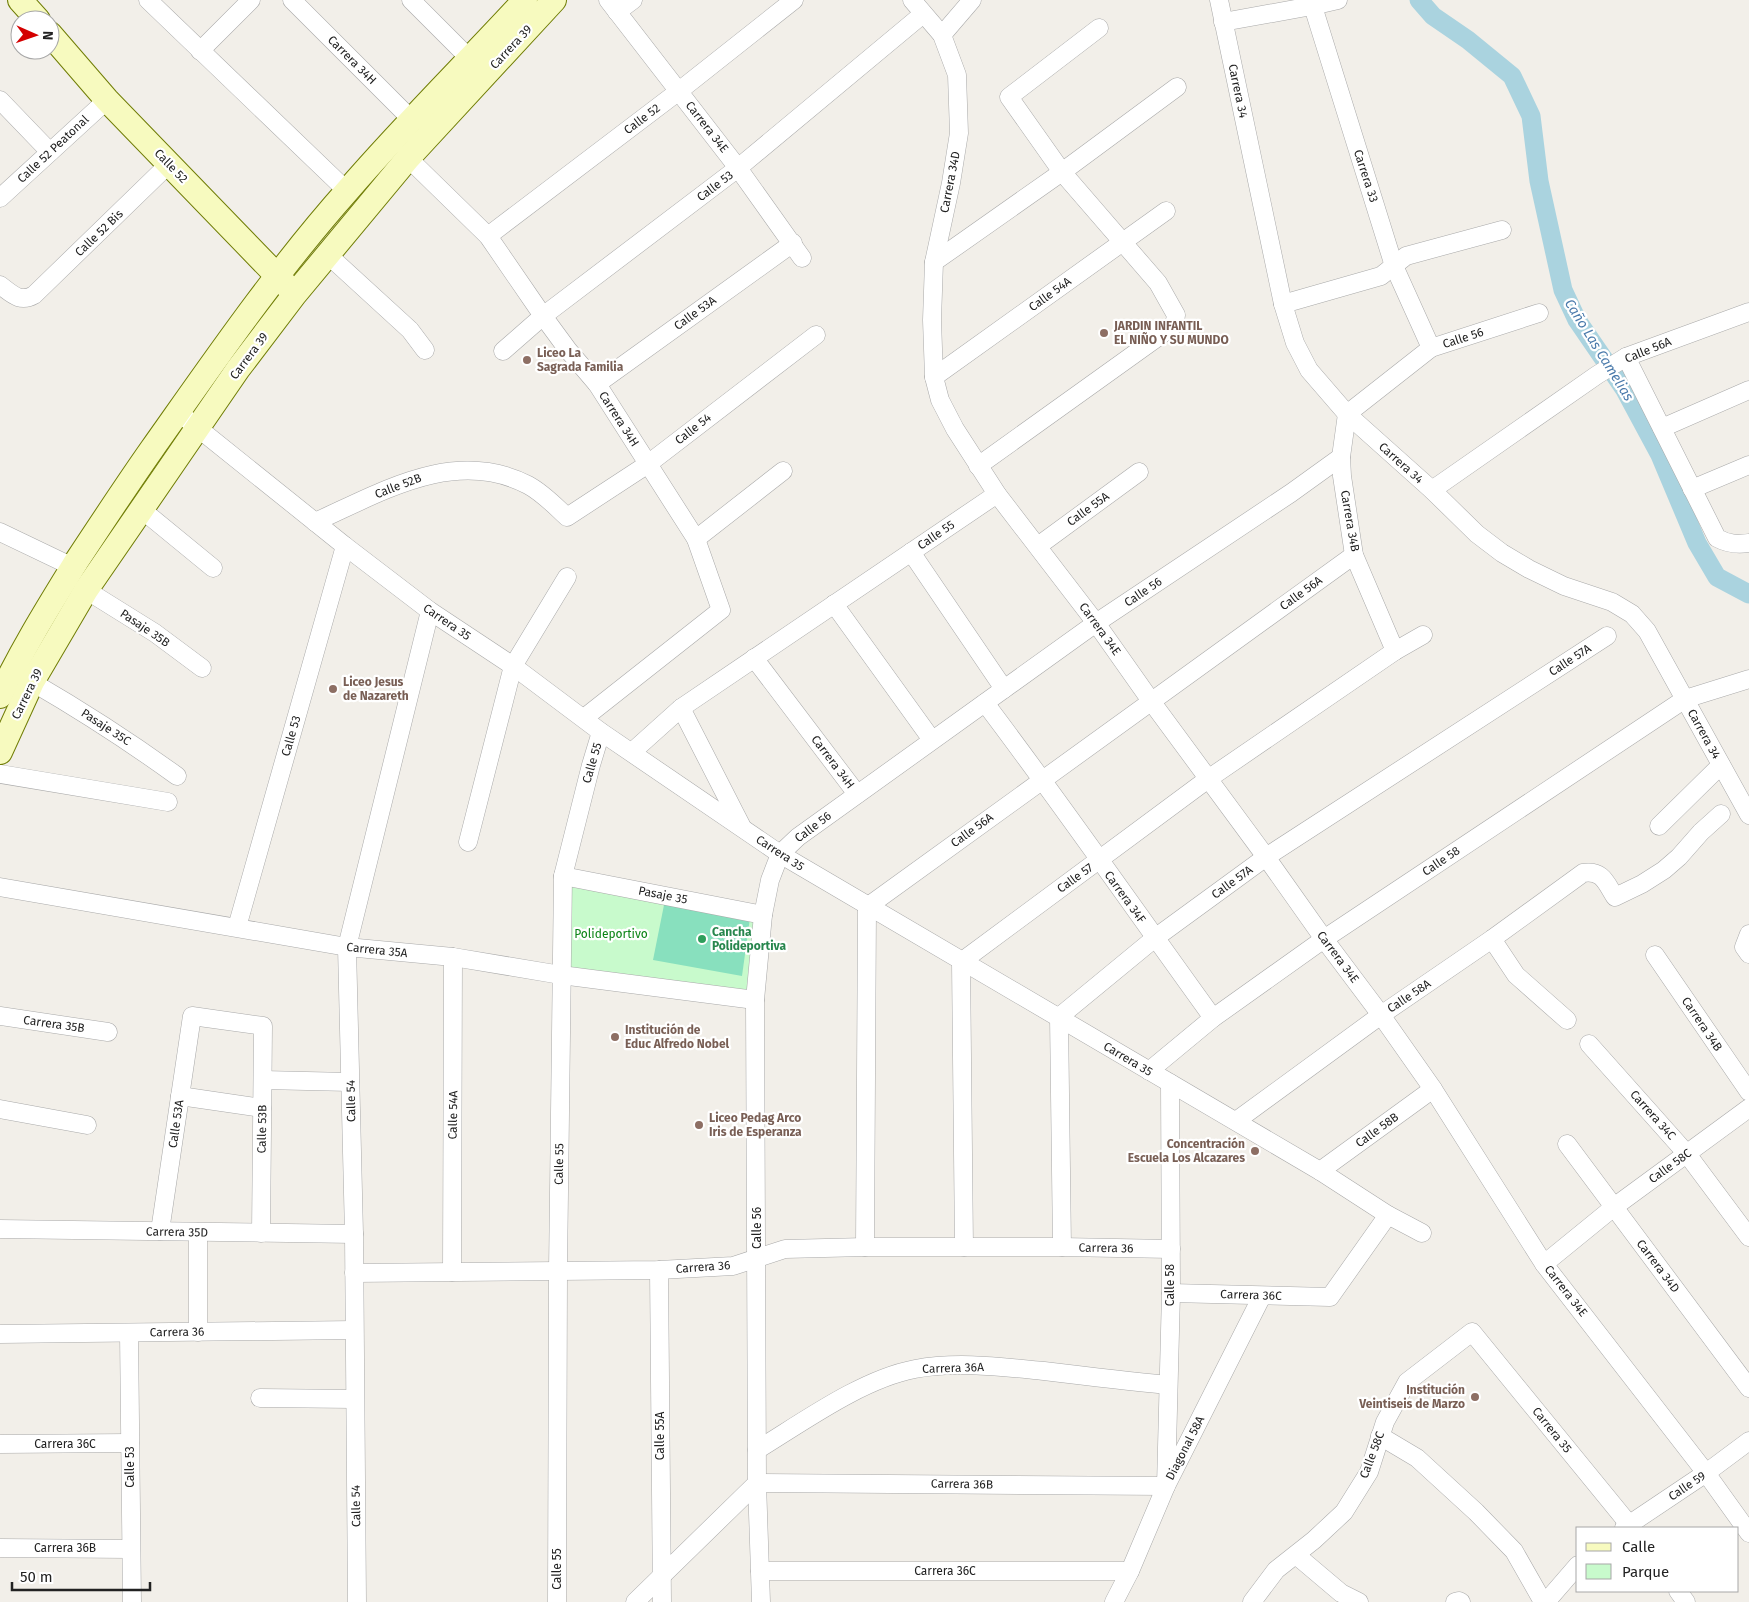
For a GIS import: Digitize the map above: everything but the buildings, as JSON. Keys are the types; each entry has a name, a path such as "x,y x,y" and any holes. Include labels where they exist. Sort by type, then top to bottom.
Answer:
{"main road":[{"path":"20,0 29,10"},
{"name":"Carrera 39","path":"0,696 43,614 121,493 276,276 347,191 411,119 525,0"},
{"name":"Carrera 39","path":"0,752 32,682 86,590 238,369 294,294 408,158 554,0"},
{"name":"Calle 52","path":"60,46 107,100 294,294"}],"street":[{"path":"148,0 200,52 222,69 347,191"},
{"path":"200,52 251,0"},
{"name":"Carrera 34H","path":"292,0 411,119"},
{"path":"411,0 470,59"},
{"path":"612,6 633,0"},
{"name":"Calle 52","path":"488,236 679,91 794,0"},
{"name":"Carrera 34D","path":"912,0 942,35 957,74 959,133 951,183 934,262 932,320 934,378"},
{"path":"942,35 972,0"},
{"name":"Carrera 34","path":"1218,0 1283,304 1295,343 1309,370 1347,414 1432,490 1477,534 1502,553 1564,586 1612,602 1632,614 1647,631 1721,765 1746,804"},
{"path":"1223,22 1312,3 1338,0"},
{"name":"Carrera 33","path":"1312,3 1394,266 1431,348"},
{"name":"Carrera 34E","path":"612,6 738,168 802,258"},
{"name":"Calle 53","path":"503,351 543,316 738,168 923,14"},
{"path":"978,466 1172,327 1175,321 1176,315 1158,283 1062,172 1009,97 1100,28"},
{"path":"934,262 1062,172 1177,87"},
{"path":"0,100 50,152"},
{"name":"Calle 52 Peatonal","path":"0,198 107,100"},
{"name":"Carrera 34H","path":"408,158 488,236 568,350 597,384 696,539 721,610 584,718"},
{"name":"Calle 52 Bis","path":"0,285 17,297 27,299 34,296 169,164"},
{"name":"Calle 54A","path":"934,378 1166,211"},
{"path":"1283,304 1381,276 1406,256 1502,230"},
{"name":"Calle 53A","path":"597,384 792,243"},
{"path":"327,254 410,330 425,350"},
{"name":"Calle 56A","path":"1432,490 1621,360 1749,312"},
{"name":"Calle 56","path":"1347,414 1431,348 1539,313"},
{"name":"Calle 54","path":"566,517 648,464 816,335"},
{"path":"1621,360 1662,428 1717,538 1727,543 1738,545 1749,543"},
{"name":"Carrera 34E","path":"934,378 940,400 954,429 997,494 1096,623 1324,940 1381,1015 1433,1089 1544,1264 1706,1473 1749,1533"},
{"path":"1662,428 1749,390"},
{"name":"Carrera 35","path":"178,412 345,546 430,611 513,666 602,732 780,854 961,962 1236,1121 1320,1171 1388,1215 1422,1233"},
{"name":"Carrera 34B","path":"1347,414 1341,457 1354,555 1395,651"},
{"name":"Calle 56","path":"761,1602 757,1482 755,1000 763,915 770,880 780,854 798,837 1096,623 1291,493 1341,457"},
{"path":"1692,489 1749,465"},
{"name":"Calle 52B","path":"315,522 401,483 430,474 456,471 508,476 530,486 550,501 566,517"},
{"path":"696,539 783,471"},
{"name":"Calle 55A","path":"1038,546 1138,472"},
{"name":"Calle 55","path":"632,752 681,708 997,494"},
{"path":"141,509 213,568"},
{"path":"0,532 73,567"},
{"name":"Calle 53","path":"237,927 345,546"},
{"path":"912,552 1004,689"},
{"name":"Calle 56A","path":"867,906 1354,555"},
{"path":"468,842 513,666 567,577"},
{"name":"Pasaje 35B","path":"86,590 154,633 202,668"},
{"path":"834,604 932,740"},
{"name":"Calle 54","path":"357,1602 354,1234 347,947 430,611"},
{"name":"Calle 57","path":"961,962 1208,779 1395,651 1423,635"},
{"name":"Calle 57A","path":"1059,1017 1155,938 1266,857 1608,636"},
{"name":"Carrera 34H","path":"754,658 857,794"},
{"name":"Calle 58","path":"1149,1071 1212,1018 1324,940 1685,699 1749,679"},
{"name":"Pasaje 35C","path":"32,682 83,711 177,776"},
{"name":"Carrera 34F","path":"985,703 1042,779 1212,1018"},
{"path":"681,708 743,828"},
{"name":"Calle 55","path":"557,1602 558,1271 563,876 591,765 602,732"},
{"path":"1659,826 1721,765"},
{"path":"0,774 168,802"},
{"name":"Calle 58A","path":"1236,1121 1381,1015 1492,939 1583,873 1593,872 1601,876 1615,897 1642,884 1664,870 1721,814"},
{"name":"Pasaje 35","path":"563,876 763,915"},
{"name":"Carrera 35A","path":"0,887 347,947 453,958 561,976 755,1000"},
{"path":"865,1247 867,906"},
{"path":"1492,939 1516,975 1567,1020"},
{"name":"Carrera 34B","path":"1655,955 1749,1092"},
{"name":"Calle 54A","path":"452,1272 453,958"},
{"path":"961,962 964,1247"},
{"name":"Carrera 35B","path":"0,1016 108,1032"},
{"name":"Calle 53A","path":"160,1231 192,1016 263,1026"},
{"path":"1059,1017 1062,1247"},
{"name":"Calle 53B","path":"261,1233 263,1026"},
{"name":"Carrera 34C","path":"1589,1044 1687,1154 1749,1237"},
{"path":"262,1080 350,1082"},
{"name":"Calle 58","path":"1166,1486 1171,1293 1170,1083"},
{"name":"Calle 58B","path":"1320,1171 1433,1089"},
{"path":"180,1096 262,1108"},
{"name":"Calle 58C","path":"1544,1264 1614,1207 1749,1108"},
{"path":"0,1109 87,1124"},
{"name":"Carrera 34D","path":"1567,1144 1749,1388"},
{"name":"Carrera 36C","path":"1171,1293 1330,1297 1388,1215"},
{"name":"Carrera 35D","path":"0,1229 354,1234"},
{"path":"198,1232 198,1332"},
{"name":"Carrera 36","path":"354,1274 659,1270 732,1266 785,1249 865,1247 1170,1249"},
{"name":"Calle 55A","path":"659,1270 662,1602"},
{"name":"Diagonal 58A","path":"1114,1602 1130,1571 1166,1486 1262,1296"},
{"name":"Carrera 36","path":"0,1334 354,1330"},
{"name":"Calle 53","path":"129,1332 132,1602"},
{"name":"Carrera 35","path":"1472,1332 1628,1527"},
{"name":"Calle 58C","path":"1252,1602 1276,1570 1314,1540 1344,1512 1369,1472 1385,1422 1407,1382 1472,1332"},
{"name":"Carrera 36A","path":"757,1450 829,1405 874,1382 915,1369 963,1365 1002,1367 1168,1385"},
{"path":"260,1398 354,1399"},
{"path":"1380,1436 1417,1458 1482,1518 1514,1551 1545,1602 1576,1568"},
{"name":"Calle 59","path":"1628,1527 1749,1441"},
{"name":"Carrera 36C","path":"0,1444 130,1443"},
{"path":"636,1602 757,1482"},
{"name":"Carrera 36B","path":"757,1482 1166,1486"},
{"name":"Carrera 36B","path":"0,1548 131,1549"},
{"path":"1296,1555 1341,1593 1359,1602"},
{"name":"Carrera 36C","path":"760,1571 1130,1571"},
{"path":"1455,1602 1461,1602"}],"green space":[{"name":"Polideportivo","path":"563,876 763,915 755,1000 561,975"},
{"name":"Cancha Polideportiva","path":"665,900 750,918 742,976 653,960"}],"waterway":[{"name":"Caño Las Camelias","path":"1419,0 1433,16 1468,40 1512,76 1531,116 1539,181 1563,290 1577,320 1625,390 1660,455 1697,543 1717,577 1749,594"}],"place":[{"name":"JARDIN INFANTIL EL NIÑO Y SU MUNDO","path":"1104,333"},
{"name":"Liceo La Sagrada Familia","path":"527,360"},
{"name":"Liceo Jesus de Nazareth","path":"333,689"},
{"name":"Cancha Polideportiva","path":"702,939"},
{"name":"Institución de Educ Alfredo Nobel","path":"615,1037"},
{"name":"Liceo Pedag Arco Iris de Esperanza","path":"699,1125"},
{"name":"Concentración Escuela Los Alcazares","path":"1255,1151"},
{"name":"Institución Veintiseis de Marzo","path":"1475,1397"}]}
